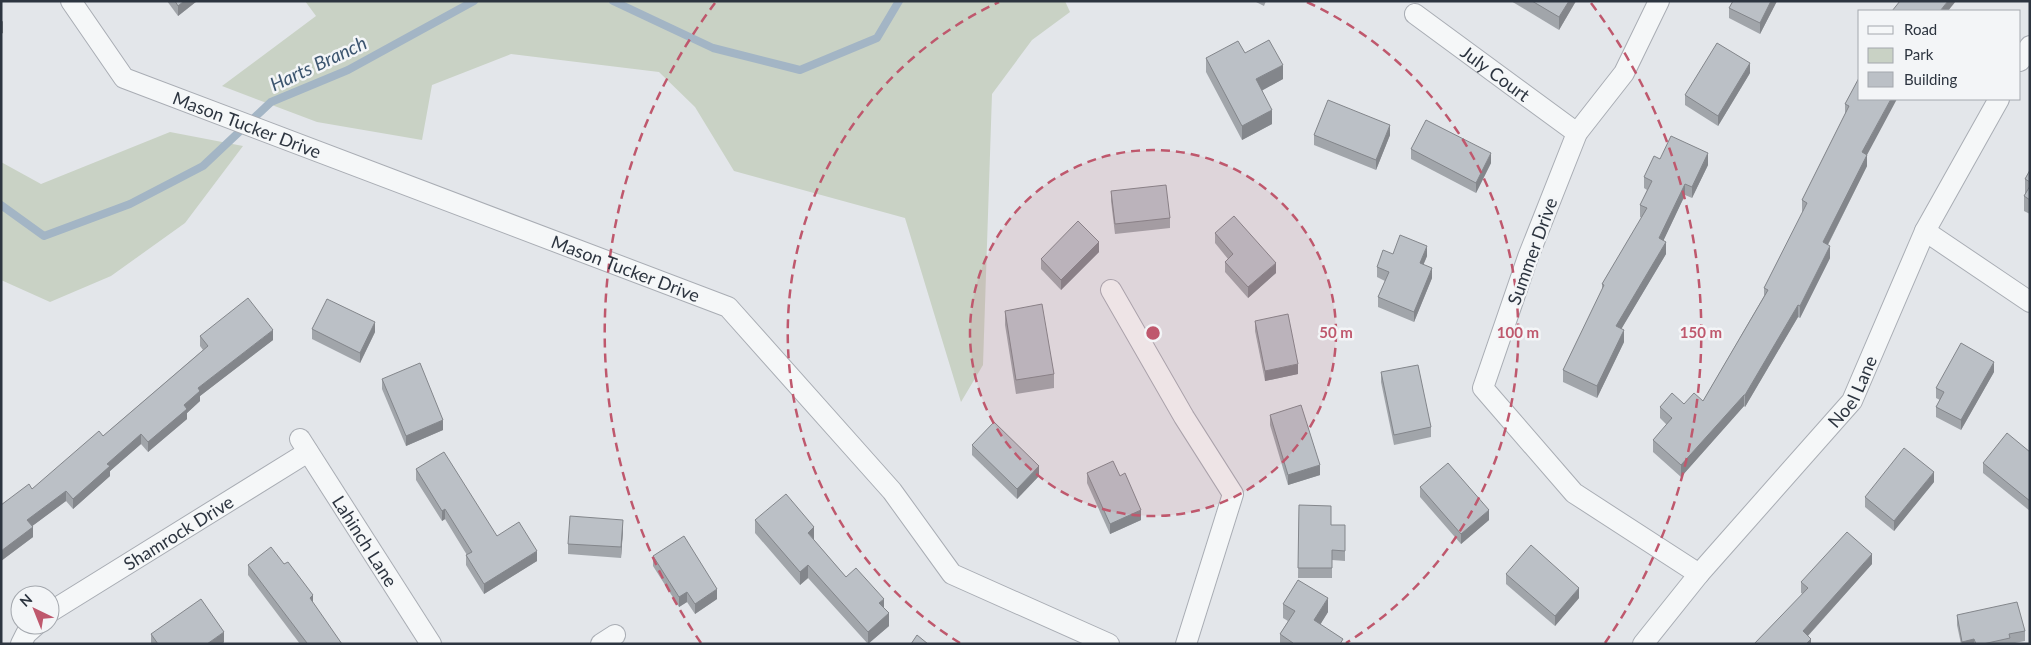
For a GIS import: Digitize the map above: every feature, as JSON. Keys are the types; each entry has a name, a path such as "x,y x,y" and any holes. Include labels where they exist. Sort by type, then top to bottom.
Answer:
{"street":[{"name":"Mason Tucker Drive","path":"71,1 124,78 728,307 892,491 952,574 1109,644"},
{"name":"Summer Drive","path":"1659,1 1624,74 1577,134 1528,256 1483,388 1574,493 1699,574"},
{"name":"July Court","path":"1415,14 1577,134"},
{"path":"2021,60 2030,46"},
{"name":"Noel Lane","path":"1642,644 1699,574 1852,401 1925,231 1998,100"},
{"path":"1925,231 2030,302"},
{"path":"1110,290 1184,418 1234,494 1186,644"},
{"name":"Shamrock Drive","path":"60,605 304,446"},
{"name":"Lahinch Lane","path":"304,446 431,644"}],"green space":[{"path":"305,1 1065,1 1070,12 1032,40 992,94 983,365 961,402 905,218 734,171 695,107 659,72 511,54 432,85 422,140 317,122 222,86 316,16"},
{"path":"170,132 243,146 185,223 111,276 50,302 1,280 1,162 41,184"}],"building":[{"path":"175,1 184,1 178,6"},
{"path":"1532,1 1569,1 1559,17"},
{"path":"1733,1 1771,1 1760,23 1729,8"},
{"path":"1900,1 1948,1 1941,10 1893,10"},
{"path":"1269,40 1283,65 1256,79 1272,110 1242,126 1206,58 1238,41 1245,53"},
{"path":"1717,43 1750,63 1718,116 1685,95"},
{"path":"1858,80 1858,100 1890,100 1862,152 1867,155 1823,242 1830,246 1800,306 1798,305 1745,395 1681,465 1653,440 1672,418 1660,407 1672,393 1684,404 1694,393 1703,401 1768,290 1764,288 1807,203 1802,200 1849,106 1845,104"},
{"path":"1328,100 1390,125 1376,160 1314,135"},
{"path":"1426,120 1491,153 1476,183 1411,149"},
{"path":"1671,136 1708,153 1692,187 1685,184 1659,238 1666,242 1616,326 1624,330 1597,386 1563,370 1604,285 1602,284 1647,208 1640,205 1652,181 1644,177 1654,156 1660,159"},
{"path":"2030,170 2030,182 2025,179"},
{"path":"1166,185 1170,218 1115,224 1111,191"},
{"path":"2030,186 2030,200 2024,196"},
{"path":"1234,216 1276,263 1248,287 1225,262 1233,254 1215,233"},
{"path":"1078,221 1099,242 1061,280 1041,259"},
{"path":"1400,235 1427,246 1420,263 1432,268 1414,312 1378,297 1389,272 1377,267 1383,250 1393,254"},
{"path":"248,298 273,330 198,388 200,391 184,405 187,409 148,442 141,434 107,464 110,466 73,499 66,491 27,520 33,527 1,551 1,505 29,484 32,489 99,431 103,436 208,346 200,336"},
{"path":"327,299 375,322 360,353 312,329"},
{"path":"1042,304 1054,374 1016,380 1005,311"},
{"path":"1288,314 1298,364 1265,371 1255,321"},
{"path":"1961,343 1994,362 1961,420 1936,407 1944,392 1936,388"},
{"path":"420,363 443,420 406,436 382,379"},
{"path":"1418,365 1431,427 1394,435 1381,372"},
{"path":"1301,405 1320,465 1288,475 1270,415"},
{"path":"994,422 1039,466 1017,489 972,445"},
{"path":"2007,433 2030,452 2030,501 1983,463"},
{"path":"1904,448 1934,472 1894,521 1865,497"},
{"path":"444,452 497,536 519,522 537,551 484,584 466,555 472,552 445,509 442,511 416,469"},
{"path":"1113,461 1120,476 1125,473 1141,510 1110,524 1087,473"},
{"path":"1448,463 1489,510 1461,534 1420,487"},
{"path":"786,494 814,527 808,533 846,577 856,568 884,599 879,603 889,613 868,632 808,565 800,572 755,520"},
{"path":"1299,505 1331,506 1331,525 1345,525 1345,551 1332,550 1332,568 1298,568"},
{"path":"570,516 623,520 621,547 568,544"},
{"path":"1847,532 1872,554 1803,631 1811,639 1806,644 1754,644 1808,588 1801,582"},
{"path":"684,536 717,589 695,604 687,592 679,597 653,556"},
{"path":"1531,545 1579,588 1555,616 1506,574"},
{"path":"271,547 284,564 288,562 313,595 310,598 342,644 306,644 248,565"},
{"path":"1298,580 1328,598 1314,620 1343,639 1340,644 1292,644 1280,634 1295,611 1283,604"},
{"path":"201,599 224,632 207,644 158,644 151,634"},
{"path":"2017,602 2025,631 2009,634 2010,638 1983,644 1976,644 1974,639 1962,642 1957,615"},
{"path":"917,635 928,644 911,644"}],"waterway":[{"name":"Harts Branch","path":"1,205 44,236 130,204 203,166 271,102 348,70 474,1"},
{"name":"Harts Branch","path":"613,1 713,48 800,70 877,38 899,1"}]}
